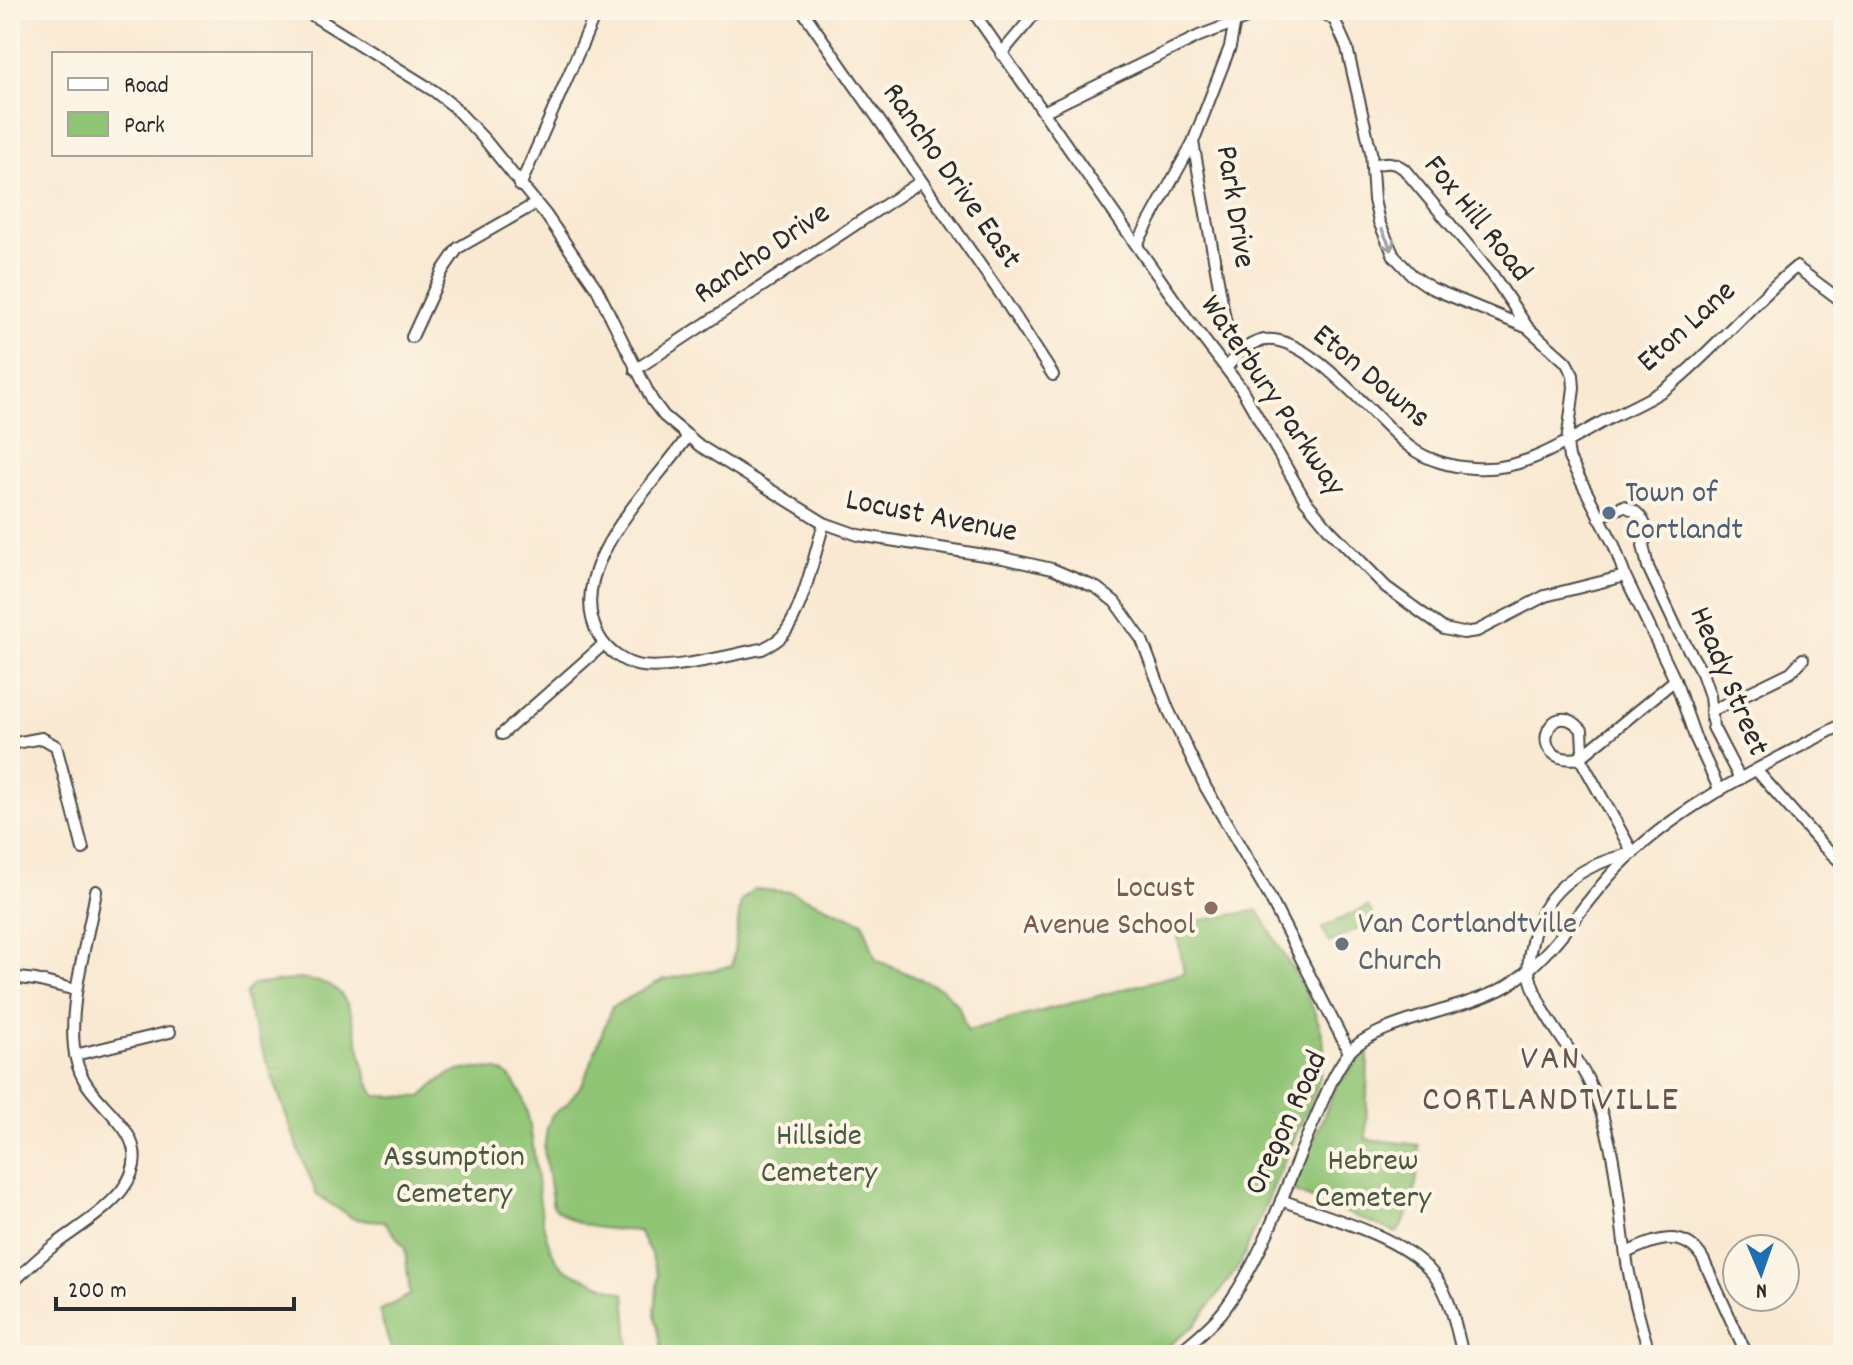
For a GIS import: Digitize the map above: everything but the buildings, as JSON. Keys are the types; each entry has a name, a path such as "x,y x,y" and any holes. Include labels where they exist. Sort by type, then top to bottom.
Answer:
{"street":[{"name":"Locust Avenue","path":"304,10 452,105 485,140 597,289 635,370 658,408 700,446 824,523 858,535 1052,569 1097,588 1115,602 1142,640 1168,709 1206,788 1268,894 1349,1052"},
{"path":"520,186 597,10"},
{"name":"Rancho Drive East","path":"802,10 1002,296 1053,375"},
{"name":"Waterbury Parkway","path":"972,10 1188,319 1227,367 1305,500 1386,587 1444,629 1463,633 1484,629 1545,596 1625,576"},
{"path":"1001,54 1038,10"},
{"path":"1045,111 1237,16 1268,10"},
{"name":"Fox Hill Road","path":"1311,10 1326,14 1340,30 1373,165 1374,200 1379,222 1386,241 1404,268 1431,288 1528,328"},
{"name":"Park Drive","path":"1235,357 1225,319 1193,142 1230,47 1237,16"},
{"path":"1137,244 1193,142"},
{"name":"Fox Hill Road","path":"1373,165 1388,161 1404,169 1492,274 1528,328 1566,362 1573,375 1574,403 1567,443"},
{"name":"Rancho Drive","path":"635,370 920,182"},
{"path":"412,337 443,270 458,248 535,204"},
{"name":"Eton Lane","path":"1567,443 1670,385 1796,267 1843,302"},
{"name":"Eton Downs","path":"1235,357 1259,341 1285,342 1302,350 1410,447 1447,463 1472,468 1505,466 1534,459 1567,443"},
{"path":"1227,367 1235,357"},
{"path":"688,436 621,521 591,583 595,629 604,644 618,657 631,664 661,667 762,649 773,644 792,621 824,523"},
{"path":"1567,443 1569,458 1614,545 1625,576 1675,680 1695,737 1720,791"},
{"name":"Heady Street","path":"1599,517 1624,506 1640,515 1648,532 1643,545 1648,567 1671,618 1702,673 1710,696 1713,727 1740,779"},
{"path":"502,734 604,644"},
{"path":"1711,711 1791,672 1803,659"},
{"path":"1650,1355 1634,1298 1612,1150 1600,1109 1586,1077 1548,1018 1528,971 1534,930 1545,903 1588,869 1606,859 1633,853 1580,758 1585,738 1582,730 1571,720 1562,719 1552,723 1545,736 1551,751 1566,759 1580,758 1675,680"},
{"name":"Oregon Road","path":"1176,1355 1224,1310 1251,1267 1332,1082 1349,1052 1389,1029 1496,992 1528,971 1617,867 1674,820 1740,779 1843,724"},
{"path":"10,744 42,738 56,746 83,849"},
{"path":"1756,770 1843,864"},
{"path":"10,1285 51,1248 114,1200 130,1178 133,1163 131,1141 90,1091 80,1075 75,1055 72,1023 76,990 96,891"},
{"path":"10,977 76,990"},
{"path":"75,1055 170,1032"},
{"path":"1281,1200 1382,1238 1423,1264 1436,1278 1447,1298 1463,1355"},
{"path":"1626,1253 1667,1238 1681,1239 1693,1245 1703,1259 1747,1355"}],"green space":[{"name":"Hillside Cemetery","path":"754,889 791,892 863,922 876,960 943,989 959,1007 967,1031 1184,973 1176,925 1258,910 1320,1025 1323,1062 1318,1084 1240,1264 1195,1325 1157,1355 663,1355 655,1314 658,1275 650,1252 638,1231 583,1224 553,1207 544,1150 547,1128 552,1115 566,1105 583,1083 612,1007 662,980 732,966 741,901"},
{"path":"1368,906 1375,920 1329,943 1322,928"},
{"name":"Assumption Cemetery","path":"300,979 328,984 341,994 353,1021 369,1084 376,1096 421,1097 447,1076 469,1069 497,1070 513,1081 524,1102 531,1129 543,1223 551,1249 567,1270 625,1294 630,1355 393,1355 379,1311 410,1295 405,1248 384,1221 354,1219 317,1195 249,1012 245,995 252,985"},
{"name":"Hebrew Cemetery","path":"1368,1049 1366,1139 1419,1145 1412,1202 1397,1233 1292,1191 1336,1087"}],"place":[{"name":"Town of Cortlandt","path":"1609,513"},
{"name":"Locust Avenue School","path":"1211,908"},
{"name":"Van Cortlandtville Church","path":"1342,944"}],"district":[{"name":"VAN CORTLANDTVILLE","path":"1551,1082"}]}
